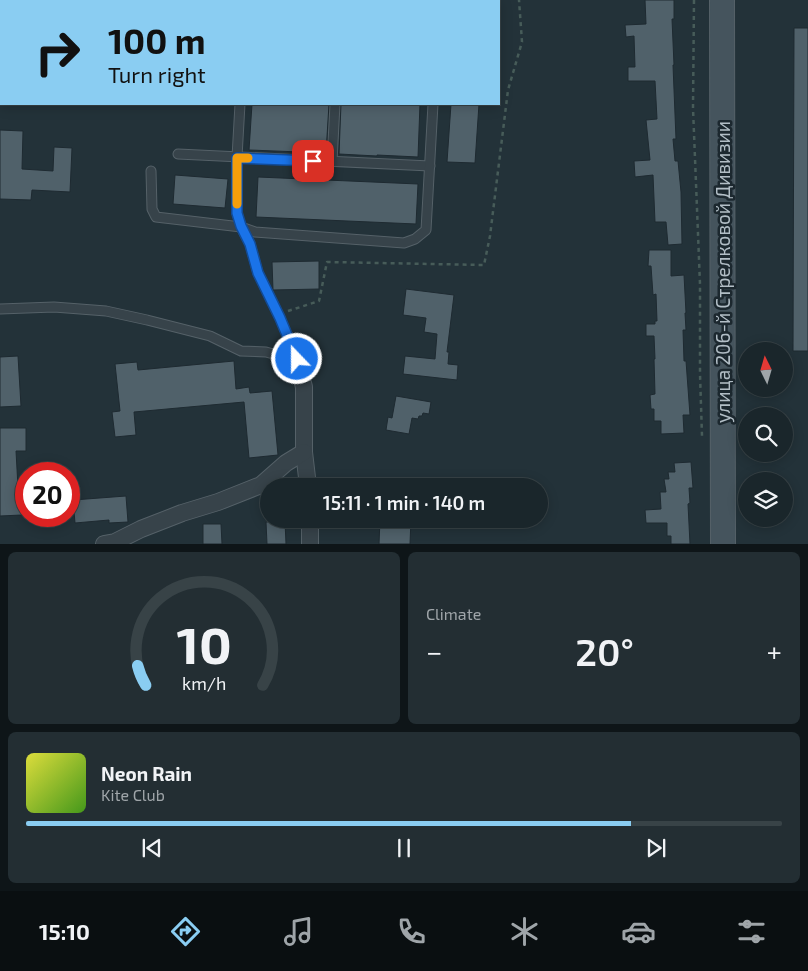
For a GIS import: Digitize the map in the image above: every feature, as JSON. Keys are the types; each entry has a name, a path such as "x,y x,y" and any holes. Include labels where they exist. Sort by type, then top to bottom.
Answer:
{"main road":[{"name":"улица 206-й Стрелковой Дивизии","path":"722,0 723,544"}],"street":[{"path":"297,359 304,387 304,452 307,478"},
{"path":"111,543 182,512 218,502 260,485 286,463 304,452"},
{"path":"310,528 310,544"}],"lane":[{"path":"0,309 54,307 106,311 210,336 241,351 266,352 284,358 297,359 258,273 250,244 237,213 240,105"},
{"path":"332,162 335,105"},
{"path":"151,171 152,209 156,217 241,226 255,232 404,243 415,239 426,230 433,105"},
{"path":"178,154 430,166"}],"path":[{"path":"278,314 319,301 326,262 484,264 491,227 508,90 522,42 519,0"},
{"path":"694,0 694,108 700,284 702,444"}],"building":[{"path":"645,0 674,0 674,19 672,19 676,139 673,139 675,161 678,161 681,192 682,244 668,245 666,222 655,222 653,175 635,177 634,161 650,160 646,120 657,119 655,81 628,81 628,67 635,67 634,36 626,37 625,25 646,24"},
{"path":"794,28 808,28 808,351 793,351"},
{"path":"252,105 329,105 326,153 249,150"},
{"path":"341,105 420,105 418,157 339,154"},
{"path":"451,105 479,105 475,163 447,162"},
{"path":"0,130 23,131 22,169 53,171 54,147 72,148 70,192 32,190 31,200 0,199"},
{"path":"175,175 228,179 225,208 173,204"},
{"path":"258,177 418,184 416,224 256,217"},
{"path":"649,250 671,250 671,276 684,275 686,330 683,330 684,361 686,361 690,415 683,415 684,433 661,434 661,421 654,421 654,409 651,409 650,395 655,394 654,336 646,336 646,324 655,324 655,321 657,321 656,294 653,295 651,266 648,266"},
{"path":"319,261 319,289 273,290 272,262"},
{"path":"406,289 454,295 447,352 449,352 448,364 458,365 457,380 403,374 405,356 435,359 437,334 424,332 426,318 403,315"},
{"path":"18,356 21,406 0,407 0,357"},
{"path":"234,361 236,389 249,387 250,393 272,391 278,455 249,458 244,402 134,412 136,435 115,437 112,412 120,411 115,364 137,362 138,370"},
{"path":"396,396 431,402 429,414 423,413 418,419 412,418 409,434 386,430 388,417 392,418"},
{"path":"0,428 26,428 26,451 16,451 15,515 0,516"},
{"path":"691,462 693,488 689,488 690,503 688,504 690,544 671,544 671,536 667,536 667,523 646,523 645,510 661,509 660,492 666,492 664,479 669,479 668,472 675,472 674,463"},
{"path":"126,496 128,522 109,523 109,520 80,523 80,499"},
{"path":"203,524 221,524 222,544 203,544"},
{"path":"266,528 285,528 286,544 267,544"},
{"path":"380,528 411,528 410,544 379,544"}],"slow traffic":[{"path":"237,204 237,158 248,158"}],"route":[{"path":"297,359 258,273 250,244 237,213 237,158 313,161"}]}
